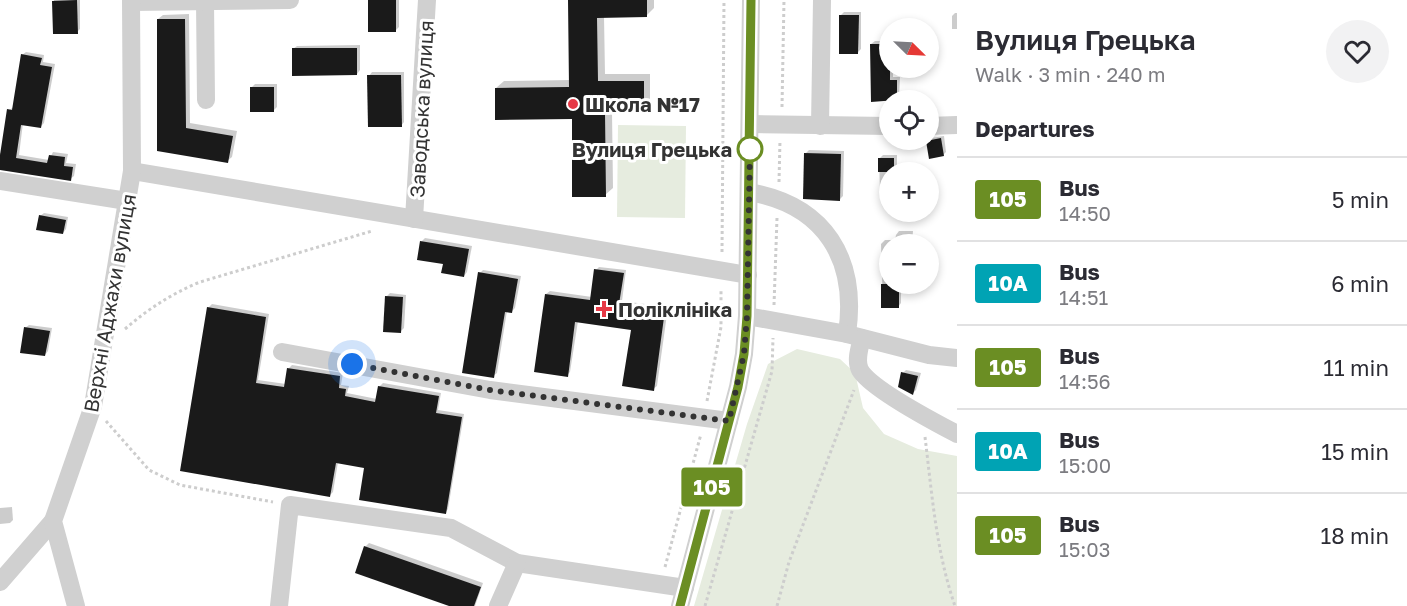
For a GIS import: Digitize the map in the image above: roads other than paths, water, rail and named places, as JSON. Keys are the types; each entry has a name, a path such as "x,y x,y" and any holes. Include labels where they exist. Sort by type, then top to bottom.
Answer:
{"street":[{"path":"131,1 290,0"},
{"name":"Заводська вулиця","path":"414,219 427,0"},
{"path":"680,606 729,421 744,354 747,316 751,124 751,0"},
{"path":"820,126 822,0"},
{"name":"Верхні Аджахи вулиця","path":"53,520 93,406 132,171 131,1"},
{"path":"206,1 206,100"},
{"path":"751,124 879,126"},
{"path":"939,126 957,126"},
{"path":"132,171 748,275"},
{"path":"0,181 127,201"},
{"path":"749,192 778,199 800,210 824,231 837,252 846,274 859,368 862,372 877,386 922,416 957,434"},
{"path":"747,316 854,336 929,355 957,358"},
{"path":"282,352 490,390 729,421"},
{"path":"279,606 290,506 451,528 517,564 685,588"},
{"path":"0,582 53,520"},
{"path":"53,520 76,606"},
{"path":"498,606 517,564"}],"place":[{"name":"Школа №17","path":"573,104"},
{"name":"Вулиця Грецька","path":"750,149"},
{"name":"Поліклініка","path":"604,309"}]}
